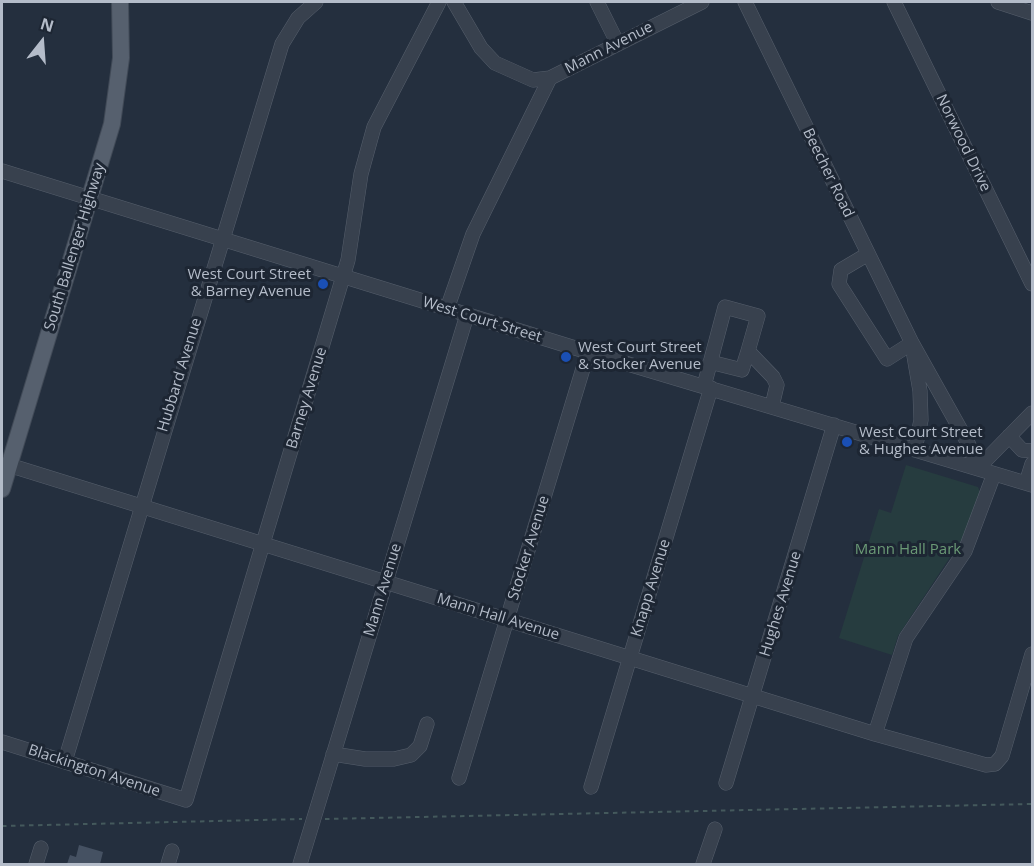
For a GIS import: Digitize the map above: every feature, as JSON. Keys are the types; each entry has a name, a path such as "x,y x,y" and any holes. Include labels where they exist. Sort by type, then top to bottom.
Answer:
{"main road":[{"name":"South Ballenger Highway","path":"2,489 5,464 112,124 119,89 124,6"}],"street":[{"name":"Hubbard Avenue","path":"64,761 282,44 298,18 316,2"},
{"name":"Barney Avenue","path":"186,800 343,278 348,260 361,174 374,127 439,2"},
{"path":"454,2 481,48 495,63 533,80 550,78"},
{"path":"597,2 617,42"},
{"name":"Mann Avenue","path":"447,309 473,234 550,78 617,42 702,2"},
{"name":"Beecher Road","path":"745,2 912,343 968,443 978,468"},
{"name":"Norwood Drive","path":"894,2 1032,284"},
{"path":"998,2 1032,13"},
{"name":"West Court Street","path":"2,171 222,238 343,278 1029,484"},
{"path":"868,254 841,270 839,284 887,359 912,343"},
{"name":"Knapp Avenue","path":"591,787 707,387 710,362 725,307 758,316 748,351"},
{"name":"Mann Avenue","path":"300,864 467,315"},
{"name":"Beecher Road","path":"912,343 920,392 921,420 915,449"},
{"path":"710,362 742,370 748,351 773,377 777,385 772,406"},
{"name":"Stocker Avenue","path":"459,778 588,352"},
{"path":"978,468 1032,412"},
{"name":"Hughes Avenue","path":"726,783 834,425"},
{"path":"1009,436 1022,450 1032,452"},
{"name":"Mann Hall Avenue","path":"5,464 263,546 875,734 986,765 995,764 1002,756 1032,654"},
{"path":"1029,484 1032,464"},
{"path":"875,734 906,638 965,551 994,474"},
{"path":"333,754 384,759 411,755 420,746 427,724"},
{"name":"Blackington Avenue","path":"2,742 186,800"},
{"path":"703,864 715,829"},
{"path":"36,864 40,848"}],"path":[{"path":"322,819 664,811 715,813 1032,804"},
{"path":"2,826 309,819"}],"green space":[{"name":"Mann Hall Park","path":"906,465 978,487 980,492 968,530 898,636 892,655 839,638 879,509 891,513"}],"building":[{"path":"79,845 103,852 100,864 67,864 70,855 76,857"}],"place":[{"name":"West Court Street & Barney Avenue","path":"323,284"},
{"name":"West Court Street & Stocker Avenue","path":"566,357"},
{"name":"West Court Street & Hughes Avenue","path":"847,442"}]}
